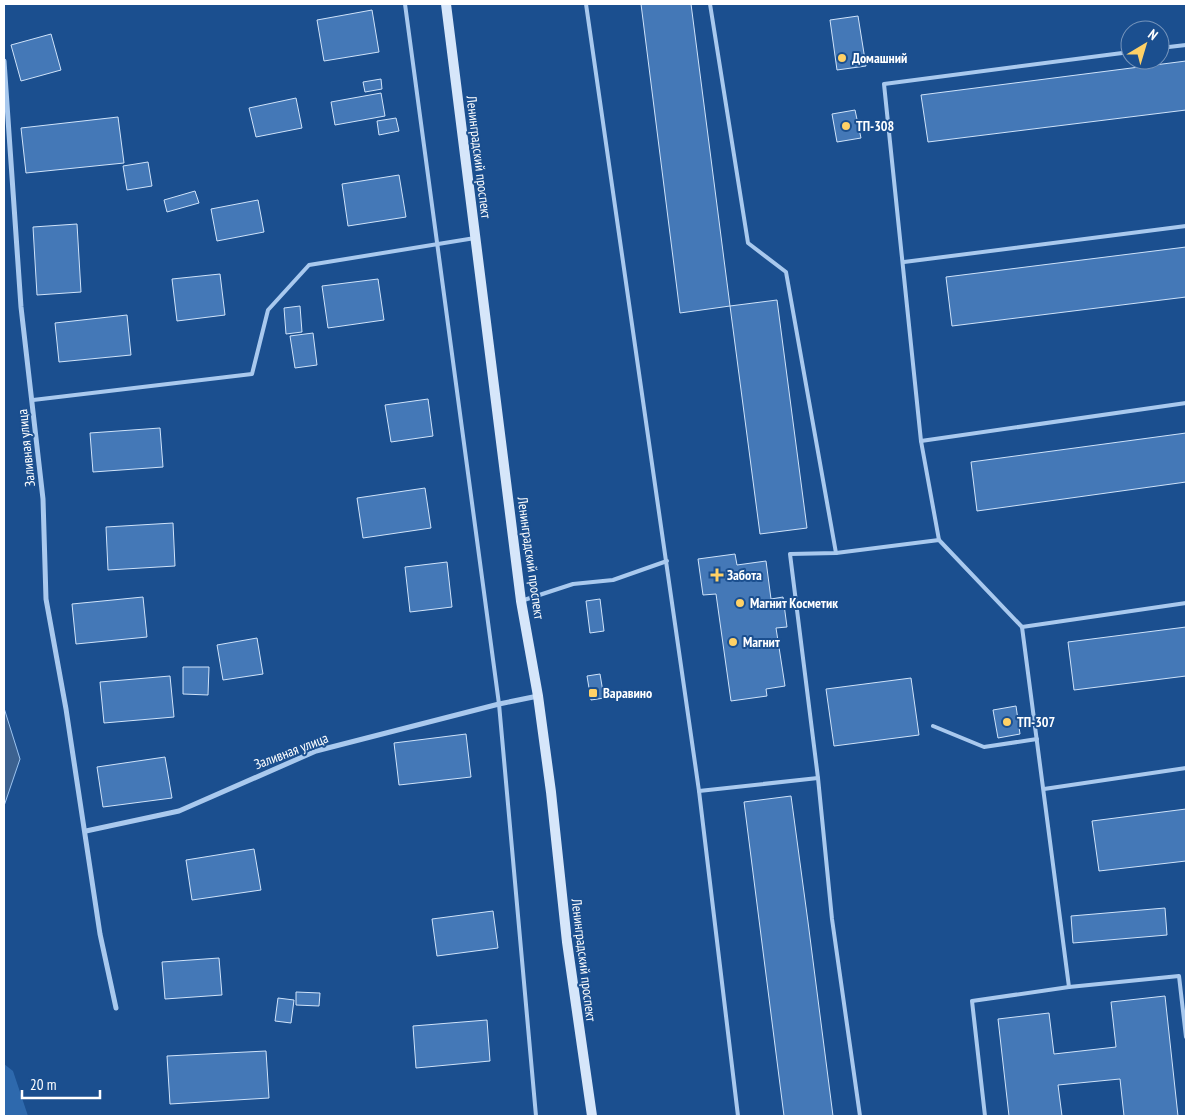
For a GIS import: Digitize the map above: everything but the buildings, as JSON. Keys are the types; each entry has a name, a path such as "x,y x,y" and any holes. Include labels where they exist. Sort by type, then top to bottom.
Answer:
{"main road":[{"name":"Ленинградский проспект","path":"446,4 521,601 538,696 551,792 567,942 592,1116"}],"street":[{"name":"Заливная улица","path":"4,61 21,307 43,499 46,599 86,831 100,934 116,1008"},
{"name":"Заливная улица","path":"86,831 180,811 316,751 499,704 538,696"}],"lane":[{"path":"405,4 499,704 536,1116"},
{"path":"586,4 699,791 738,1116"},
{"path":"710,4 748,243 786,272 836,553"},
{"path":"1170,47 1186,45"},
{"path":"1069,987 1022,627 939,540 922,441 884,84 1120,53"},
{"path":"904,262 1186,226"},
{"path":"33,400 252,374 268,310 310,265 476,238"},
{"path":"922,441 1186,403"},
{"path":"860,1116 832,919 818,778 790,554 836,553 939,540"},
{"path":"521,601 573,584 613,580 667,561"},
{"path":"1022,627 1186,603"},
{"path":"933,726 984,747 1037,739"},
{"path":"1044,789 1186,768"},
{"path":"699,791 818,778"},
{"path":"985,1116 972,1001 1069,987 1180,976 1186,1037"}],"shaded area":[{"path":"4,708 20,759 4,806"},
{"path":"4,1064 13,1071 28,1116 4,1116"}],"place":[{"name":"Домашний","path":"842,58"},
{"name":"ТП-308","path":"846,126"},
{"name":"Забота","path":"717,575"},
{"name":"Магнит Косметик","path":"740,603"},
{"name":"Магнит","path":"733,642"},
{"name":"Варавино","path":"593,693"},
{"name":"ТП-307","path":"1007,722"}]}
